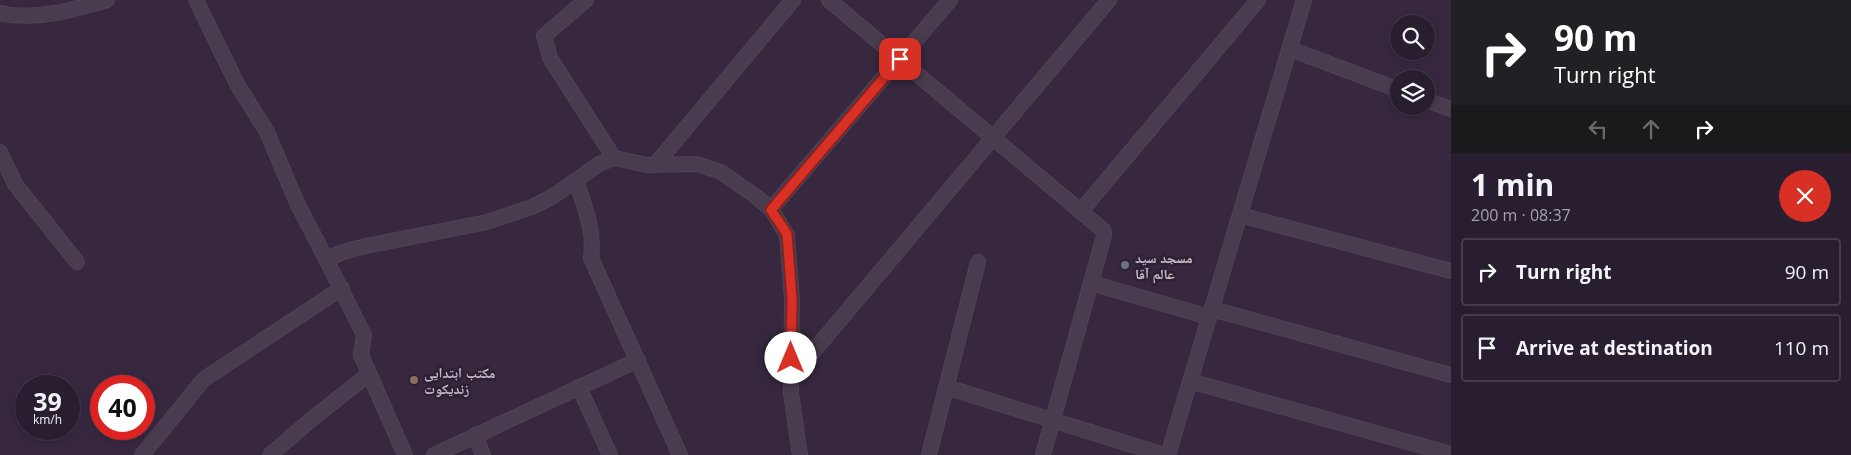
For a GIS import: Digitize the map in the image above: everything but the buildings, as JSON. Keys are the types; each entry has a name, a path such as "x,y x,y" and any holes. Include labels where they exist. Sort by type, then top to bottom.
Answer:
{"street":[{"path":"0,13 27,16 65,12 107,0"},
{"path":"196,0 237,84 267,132 297,203 342,288 364,335 361,355 406,455"},
{"path":"586,0 544,36 550,58 614,158"},
{"path":"655,165 793,0"},
{"path":"829,0 1104,231 1043,455"},
{"path":"771,210 950,0"},
{"path":"791,378 1109,0"},
{"path":"1081,211 1258,0"},
{"path":"1168,455 1304,0"},
{"path":"1290,49 1390,87"},
{"path":"1435,103 1451,109"},
{"path":"0,152 15,184 77,262"},
{"path":"326,259 346,251 487,222 532,207 552,197 599,164 614,158 647,165 697,164 721,172 754,195 771,210 787,234 792,299 791,393 800,455"},
{"path":"576,180 592,233 591,258 680,455"},
{"path":"1240,215 1451,271"},
{"path":"929,455 978,262"},
{"path":"1091,283 1451,374"},
{"path":"142,455 204,379 342,288"},
{"path":"434,455 638,360"},
{"path":"270,455 369,374"},
{"path":"1190,381 1451,454"},
{"path":"579,387 610,455"},
{"path":"946,387 1164,455"},
{"path":"475,435 483,455"}],"place":[{"name":"مسجد سید عالم آقا","path":"1125,265"},
{"name":"مکتب ابتدایی زندیکوت","path":"414,380"}],"route":[{"path":"791,358 792,299 787,234 771,210 900,59"}]}
